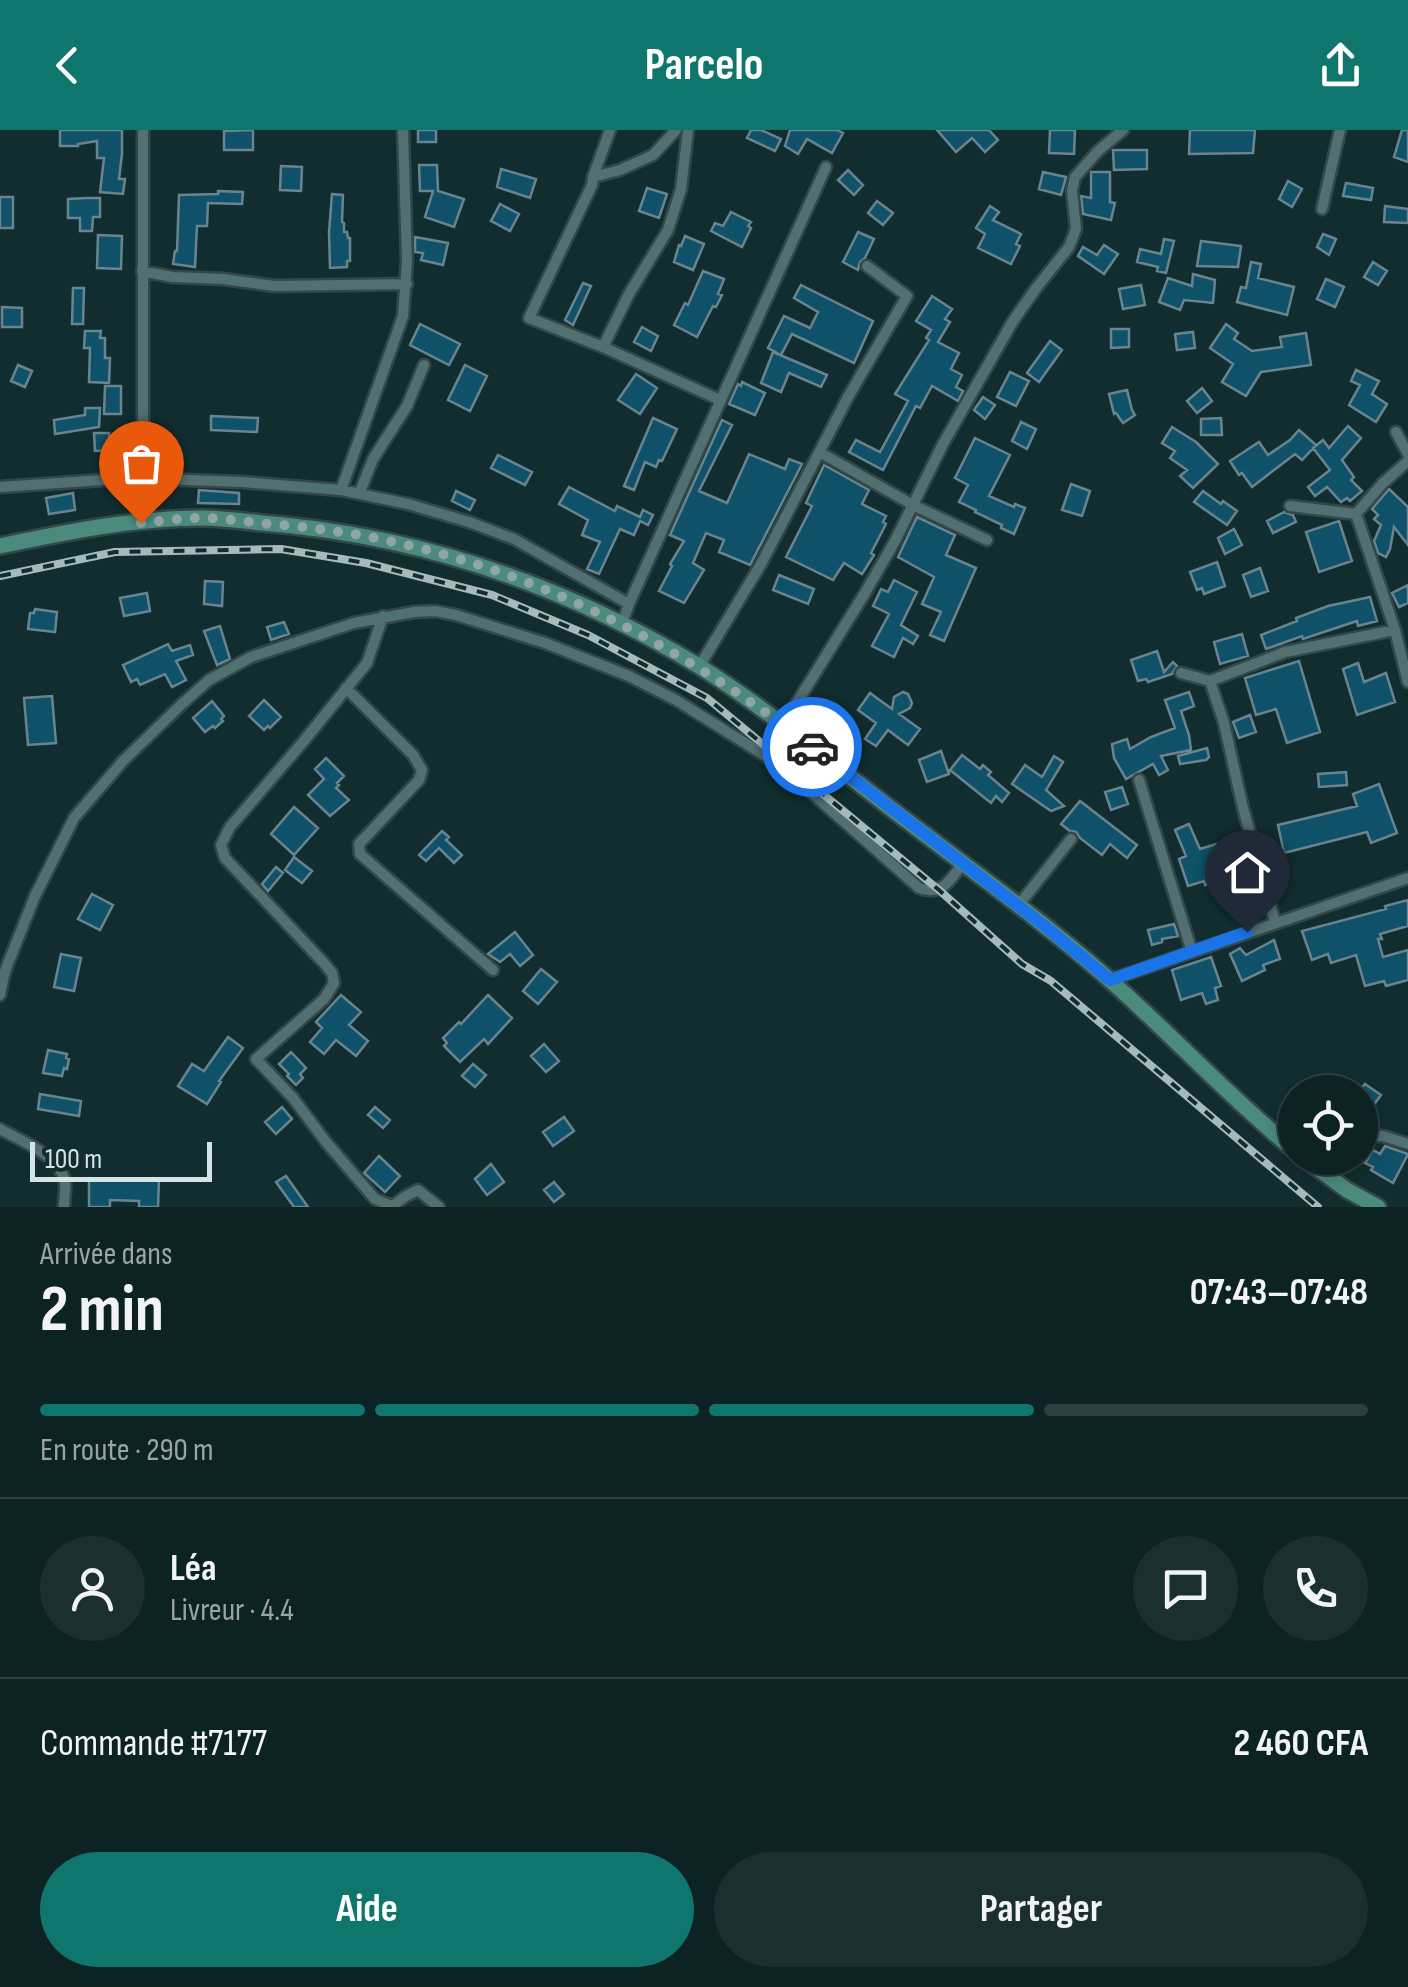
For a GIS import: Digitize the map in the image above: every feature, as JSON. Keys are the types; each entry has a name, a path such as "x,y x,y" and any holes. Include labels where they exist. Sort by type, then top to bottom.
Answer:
{"main road":[{"path":"0,546 128,524 202,518 308,526 447,555 528,582 622,623 699,667 783,725 963,863 1110,980 1278,1135"},
{"path":"1327,1175 1378,1207"}],"street":[{"path":"132,478 145,457 143,130"},
{"path":"340,490 403,316 403,130"},
{"path":"610,130 530,318 720,400"},
{"path":"593,177 653,155 676,130"},
{"path":"603,347 629,294 668,230 681,188 688,130"},
{"path":"783,725 865,593 943,444 1014,321 1074,237 1075,177 1086,162 1124,130"},
{"path":"1322,210 1340,130"},
{"path":"622,623 826,167"},
{"path":"699,667 761,564 848,396 907,296 867,266"},
{"path":"142,271 275,286 406,284"},
{"path":"359,494 373,459 407,406 424,366"},
{"path":"1356,514 1408,458 1396,432"},
{"path":"821,453 913,505 987,540"},
{"path":"0,487 132,478 340,490 424,509 514,539 629,604"},
{"path":"1290,506 1356,514"},
{"path":"1356,514 1408,682"},
{"path":"0,995 3,971 74,818 123,760 209,680 250,658 383,616 435,611 456,615 545,643 630,676 764,755 918,888 939,890 963,863"},
{"path":"383,616 367,662 221,845 225,858 332,973 334,983 324,999 256,1059 293,1098 374,1200 392,1206 418,1190 439,1207"},
{"path":"1182,673 1210,681 1285,652 1395,630"},
{"path":"1210,681 1275,922"},
{"path":"346,688 413,755 422,770 418,780 360,844 360,854 493,970"},
{"path":"1140,780 1192,952"},
{"path":"1018,906 1071,839"},
{"path":"1110,980 1408,878"},
{"path":"0,1129 59,1168 65,1182 64,1207"},
{"path":"1378,1136 1408,1144"}],"building":[{"path":"60,130 122,130 119,179 125,179 123,194 100,192 104,158 97,158 97,141 60,146"},
{"path":"253,130 253,150 224,150 224,131"},
{"path":"418,130 436,130 436,142 418,142"},
{"path":"751,130 781,139 775,151 747,138"},
{"path":"790,130 843,133 832,153 807,139 798,154 785,146"},
{"path":"937,130 989,130 998,140 985,152 972,138 956,152"},
{"path":"1050,130 1075,130 1074,154 1049,153"},
{"path":"1190,130 1255,130 1253,153 1189,154"},
{"path":"1402,130 1408,130 1408,162 1394,157"},
{"path":"1113,150 1147,150 1147,169 1114,170"},
{"path":"419,165 437,165 438,191 464,199 454,227 425,217 433,191 420,191"},
{"path":"281,166 302,167 301,191 280,190"},
{"path":"501,169 536,179 530,198 497,187"},
{"path":"848,170 863,185 854,195 838,180"},
{"path":"1043,172 1066,177 1061,195 1039,189"},
{"path":"1091,172 1110,172 1110,202 1115,203 1111,220 1083,214 1081,196 1091,198"},
{"path":"1288,181 1302,189 1292,207 1279,199"},
{"path":"1346,183 1373,188 1371,200 1343,196"},
{"path":"647,188 667,194 659,218 639,211"},
{"path":"243,192 242,204 208,203 207,226 197,226 195,267 173,264 179,195"},
{"path":"332,194 343,195 342,222 350,238 347,267 330,268"},
{"path":"0,197 13,197 13,228 0,228"},
{"path":"100,198 100,217 93,217 92,231 80,231 80,218 68,218 68,199"},
{"path":"877,201 893,213 883,225 868,213"},
{"path":"500,204 519,214 510,231 491,221"},
{"path":"990,206 999,212 993,220 1021,234 1011,264 978,248 985,234 976,228"},
{"path":"1385,206 1408,209 1408,223 1384,222"},
{"path":"731,212 751,222 742,247 711,231 715,223 723,226"},
{"path":"858,232 874,239 858,270 843,262"},
{"path":"1323,234 1336,239 1329,255 1317,247"},
{"path":"98,235 122,236 121,269 97,268"},
{"path":"685,236 704,244 693,270 674,262"},
{"path":"415,237 448,243 443,265 421,260 423,253 415,252"},
{"path":"1164,239 1174,241 1166,273 1137,262 1140,249 1161,254"},
{"path":"1201,241 1241,246 1238,267 1197,266"},
{"path":"1104,245 1118,254 1104,274 1078,256 1083,247 1097,255"},
{"path":"1251,262 1261,264 1258,278 1294,287 1287,315 1237,302 1241,287 1246,288"},
{"path":"1373,262 1387,271 1378,285 1364,277"},
{"path":"703,271 724,279 718,294 722,295 697,337 674,325"},
{"path":"1193,274 1215,280 1213,303 1184,300 1180,310 1159,302 1168,278 1192,286"},
{"path":"1326,279 1344,287 1335,307 1317,299"},
{"path":"583,283 591,286 573,325 565,320"},
{"path":"801,285 873,321 854,363 792,334 781,355 768,348 784,316 810,328 818,312 794,298"},
{"path":"1141,285 1145,305 1123,309 1119,289"},
{"path":"73,288 84,288 83,324 72,324"},
{"path":"932,296 952,309 945,319 950,322 938,342 959,353 951,369 962,375 956,387 963,391 958,401 932,386 920,408 916,406 883,470 849,452 856,440 880,452 908,401 895,394 929,340 926,338 931,330 916,321"},
{"path":"2,307 22,308 22,327 2,327"},
{"path":"420,324 460,344 449,365 410,345"},
{"path":"1226,324 1238,333 1234,339 1252,351 1282,347 1280,337 1306,333 1311,365 1261,372 1246,396 1222,382 1233,364 1210,348"},
{"path":"642,327 658,336 651,351 634,342"},
{"path":"1111,329 1129,329 1129,347 1111,348"},
{"path":"85,331 101,331 100,338 105,338 105,358 110,358 109,383 89,382 90,348 84,348"},
{"path":"1193,332 1195,348 1177,350 1175,334"},
{"path":"1050,341 1062,350 1039,382 1027,373"},
{"path":"773,352 827,375 821,387 789,373 781,392 761,383"},
{"path":"18,365 32,371 25,387 11,381"},
{"path":"465,365 487,376 470,411 448,400"},
{"path":"1356,370 1379,381 1372,394 1387,404 1376,422 1349,405 1360,385 1351,381"},
{"path":"1010,372 1029,381 1016,406 997,397"},
{"path":"636,374 657,388 640,414 618,400"},
{"path":"742,382 765,393 755,415 729,404"},
{"path":"105,386 121,386 121,414 104,414"},
{"path":"1202,388 1212,401 1197,413 1187,401"},
{"path":"1127,390 1135,415 1123,423 1114,414 1109,394"},
{"path":"983,397 995,405 985,419 974,410"},
{"path":"85,408 100,408 99,427 55,434 54,420 85,415"},
{"path":"211,416 258,418 257,432 211,430"},
{"path":"653,418 677,429 662,461 656,467 645,462 634,490 624,486"},
{"path":"1221,418 1222,435 1201,435 1201,419"},
{"path":"722,420 732,425 699,491 727,503 749,454 785,469 789,459 802,464 750,565 719,552 724,540 706,533 693,563 704,570 684,603 659,591 684,541 670,535"},
{"path":"1021,422 1036,429 1027,449 1012,441"},
{"path":"1348,426 1361,438 1342,460 1354,477 1351,480 1362,491 1350,501 1347,498 1341,502 1327,487 1315,496 1308,487 1330,470 1313,448 1323,440 1329,448"},
{"path":"1172,427 1196,442 1218,464 1193,488 1180,476 1187,470 1170,458 1175,451 1162,443"},
{"path":"1299,430 1316,445 1302,460 1295,454 1252,487 1230,461 1259,442 1268,455"},
{"path":"94,433 109,433 110,450 95,451"},
{"path":"975,438 1010,455 989,496 1025,508 1014,534 959,502 968,485 955,478"},
{"path":"498,455 532,472 525,485 491,468"},
{"path":"824,465 869,490 862,504 886,516 886,524 871,553 874,555 862,574 844,563 833,580 786,557 812,506 806,503"},
{"path":"1071,484 1090,491 1082,516 1062,510"},
{"path":"569,487 615,511 617,506 640,517 643,510 653,515 648,525 640,521 634,535 620,529 599,574 587,569 600,542 582,535 588,520 559,504"},
{"path":"1389,489 1408,507 1408,545 1394,527 1386,557 1378,553 1374,541 1381,525 1374,519 1378,515 1372,509"},
{"path":"199,490 239,493 239,504 198,503"},
{"path":"456,491 475,500 470,510 452,501"},
{"path":"1203,491 1237,511 1227,525 1194,502"},
{"path":"73,493 75,510 49,514 46,498"},
{"path":"1284,512 1293,515 1296,522 1273,533 1267,521"},
{"path":"917,517 955,535 946,555 976,568 944,641 930,635 941,612 922,604 934,577 898,557"},
{"path":"1339,521 1352,561 1319,572 1306,532"},
{"path":"1234,529 1242,545 1225,554 1218,538"},
{"path":"1217,562 1225,586 1204,594 1202,588 1197,590 1190,572"},
{"path":"1260,568 1268,591 1251,597 1243,575"},
{"path":"779,575 814,589 808,604 773,590"},
{"path":"894,580 917,592 901,625 918,636 913,644 903,638 894,657 872,646 889,614 873,606 881,589 888,592"},
{"path":"205,581 223,582 222,606 204,604"},
{"path":"1408,585 1408,603 1399,607 1392,593"},
{"path":"147,593 150,611 124,616 120,598"},
{"path":"1370,597 1377,621 1358,626 1357,621 1266,649 1261,635 1328,606"},
{"path":"35,609 57,612 55,632 28,629 30,613"},
{"path":"284,622 289,634 271,640 267,627"},
{"path":"220,626 230,659 217,665 204,631"},
{"path":"1242,634 1248,656 1220,664 1214,642"},
{"path":"168,644 172,651 190,645 193,655 176,661 186,680 172,687 165,674 140,685 137,679 131,682 123,665"},
{"path":"1157,651 1164,672 1173,662 1177,666 1172,674 1138,681 1131,660"},
{"path":"1299,661 1320,732 1287,743 1276,709 1256,715 1245,678"},
{"path":"1358,663 1364,682 1386,673 1395,702 1357,715 1343,669"},
{"path":"903,692 912,703 899,714 920,729 908,745 888,730 876,746 865,739 876,723 858,710 870,693 892,709 894,697"},
{"path":"1189,692 1194,706 1181,711 1191,750 1161,756 1168,770 1159,775 1153,764 1126,779 1114,758 1112,744 1127,739 1130,749 1175,728 1165,700"},
{"path":"52,696 56,743 28,745 24,698"},
{"path":"264,700 281,717 264,730 249,716"},
{"path":"212,701 224,716 223,721 205,732 193,718"},
{"path":"1250,715 1256,732 1239,738 1233,722"},
{"path":"1207,748 1206,760 1180,764 1178,756"},
{"path":"941,751 949,774 927,782 919,760"},
{"path":"962,755 980,769 983,765 991,772 988,775 1009,793 1002,802 996,796 991,803 950,770"},
{"path":"1054,756 1063,762 1046,790 1064,806 1051,811 1012,784 1025,765 1042,777"},
{"path":"326,758 344,776 336,788 349,800 330,816 308,795 324,779 315,769"},
{"path":"1346,772 1347,785 1319,787 1318,774"},
{"path":"1379,784 1397,833 1371,843 1367,832 1284,853 1278,825 1357,806 1353,794"},
{"path":"1122,787 1128,804 1111,810 1105,792"},
{"path":"1080,801 1137,845 1127,858 1110,844 1102,855 1061,824"},
{"path":"294,807 318,828 294,855 271,834"},
{"path":"1189,824 1200,849 1233,843 1237,871 1224,873 1225,878 1205,885 1204,881 1188,886 1179,859 1186,856 1175,830"},
{"path":"442,831 462,855 454,863 439,848 426,861 419,855"},
{"path":"294,857 312,871 302,883 285,870"},
{"path":"276,867 283,873 268,891 262,884"},
{"path":"92,894 113,905 100,930 78,919"},
{"path":"1408,900 1408,926 1380,934 1382,939 1378,939 1383,957 1408,950 1408,980 1365,986 1356,955 1331,963 1328,954 1312,960 1302,931"},
{"path":"1174,924 1178,936 1152,945 1148,930"},
{"path":"515,932 533,955 520,966 510,954 500,962 488,954"},
{"path":"1274,940 1280,959 1263,965 1265,970 1242,981 1230,954 1240,948 1246,955"},
{"path":"61,954 81,958 74,991 54,987"},
{"path":"1211,957 1221,986 1215,988 1218,1000 1206,1004 1202,993 1181,1000 1172,970"},
{"path":"541,969 557,982 538,1004 523,991"},
{"path":"341,995 361,1012 349,1025 368,1041 356,1056 336,1040 324,1054 310,1042 322,1028 316,1022"},
{"path":"488,995 512,1018 488,1044 484,1039 460,1062 444,1046 447,1043 443,1038"},
{"path":"228,1037 243,1048 207,1104 178,1086 192,1064 204,1071"},
{"path":"544,1044 559,1061 546,1072 531,1056"},
{"path":"48,1050 67,1054 67,1069 64,1068 62,1076 43,1073"},
{"path":"291,1052 306,1068 296,1085 279,1064"},
{"path":"473,1064 486,1075 475,1087 462,1076"},
{"path":"40,1094 81,1101 79,1116 38,1109"},
{"path":"282,1107 292,1119 276,1134 265,1122"},
{"path":"375,1107 390,1120 383,1128 368,1115"},
{"path":"564,1117 574,1131 553,1146 543,1132"},
{"path":"1385,1146 1408,1154 1393,1183 1378,1174"},
{"path":"379,1156 400,1176 385,1192 364,1173"},
{"path":"491,1164 504,1182 487,1195 475,1179"},
{"path":"286,1176 308,1207 294,1207 276,1182"},
{"path":"89,1179 159,1180 158,1207 139,1207 139,1201 110,1200 110,1207 89,1207"},
{"path":"554,1182 564,1194 554,1202 544,1190"}],"railway":[{"path":"0,576 115,552 281,549 366,563 492,595 588,635 707,698 1318,1207"}],"way so far":[{"path":"141,523 202,518 308,526 447,555 528,582 622,623 699,667 812,747"}],"route":[{"path":"812,747 1110,980 1247,932"}]}
